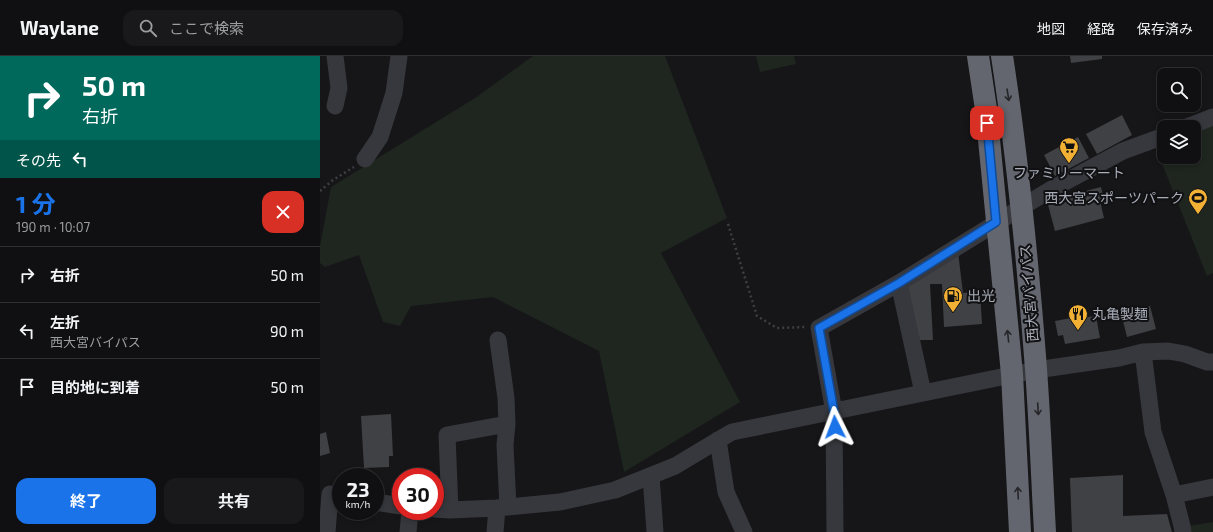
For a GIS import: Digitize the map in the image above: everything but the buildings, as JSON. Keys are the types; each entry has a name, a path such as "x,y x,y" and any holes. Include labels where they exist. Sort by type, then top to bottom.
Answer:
{"highway":[{"name":"西大宮バイパス","path":"978,56 986,110 1012,374 1020,532"},
{"name":"西大宮バイパス","path":"1002,56 1012,119 1022,207 1036,370 1045,532"}],"street":[{"path":"335,56 339,88 335,106"},
{"path":"365,159 380,137 394,93 399,56"},
{"path":"1201,122 1213,117"},
{"path":"835,532 834,412 819,328 899,283 1050,190 1123,152 1157,139"},
{"path":"899,283 923,393"},
{"path":"495,532 503,507 507,424 506,398 498,340"},
{"path":"444,510 503,507 560,502 583,498 615,490 675,466 732,432 1012,374 1119,358 1143,352 1168,351 1185,354 1207,362 1213,362"},
{"path":"1143,352 1153,432 1174,494 1183,532"},
{"path":"444,480 447,435 507,424"},
{"path":"718,440 726,492 744,532"},
{"path":"651,476 655,532"},
{"path":"1174,494 1213,487"},
{"path":"327,532 330,494"},
{"path":"408,532 409,520"}],"path":[{"path":"320,191 333,180 365,159"},
{"path":"728,224 757,316 777,328 799,326 819,328"}],"shaded area":[{"path":"533,56 665,56 727,218 661,253 740,402 624,472 599,351 493,297 411,306 400,326 383,322 359,255 325,267 320,263 320,246 331,187 475,98"},
{"path":"756,56 794,56 796,64 760,72"},
{"name":"西大宮スポーツパーク","path":"1213,122 1213,273 1207,276 1162,164 1201,164 1201,127"},
{"path":"1213,522 1213,532 1188,532 1188,526"}],"place":[{"name":"ファミリーマート","path":"1069,164"},
{"name":"西大宮スポーツパーク","path":"1198,215"},
{"name":"出光","path":"953,313"},
{"name":"丸亀製麺","path":"1078,331"}],"route":[{"path":"835,427 834,412 819,328 899,283 996,222 987,123"}]}
